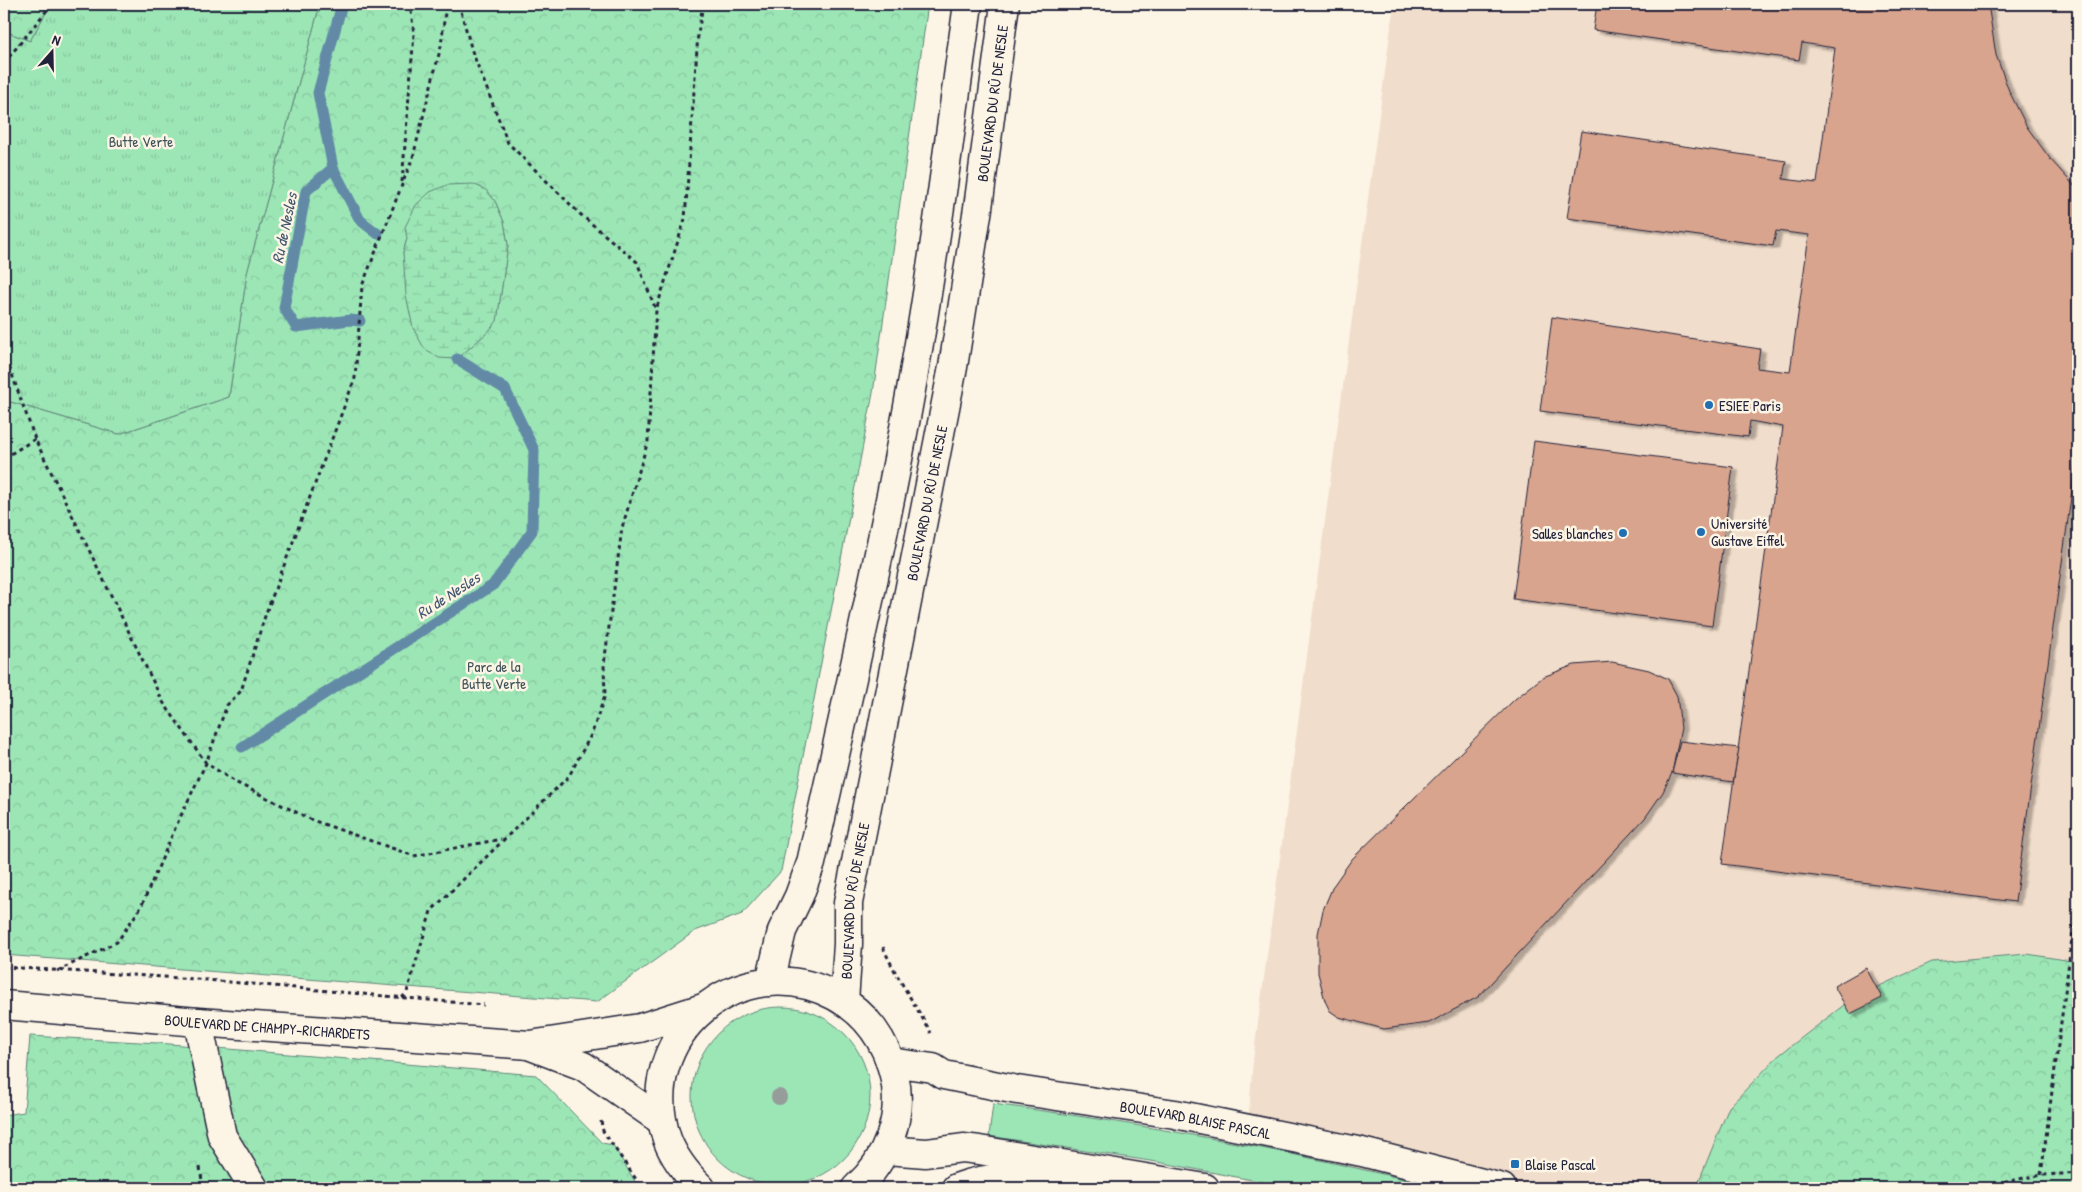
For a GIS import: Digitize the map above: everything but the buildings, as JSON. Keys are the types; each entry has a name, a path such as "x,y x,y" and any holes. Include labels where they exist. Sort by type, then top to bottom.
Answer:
{"main road":[{"path":"770,982 782,932 799,896 811,863 886,518 907,411 937,229 968,4"},
{"name":"BOULEVARD DU RÛ DE NESLE","path":"844,1001 848,944 848,903 953,367 978,208 1005,4"},
{"name":"BOULEVARD DU RÛ DE NESLE","path":"701,1188 687,1174 675,1157 662,1121 660,1104 661,1086 671,1050 686,1026 706,1007 732,990 770,982 798,983 810,986 844,1001 870,1024 883,1045 896,1083 897,1103 891,1136 886,1150 870,1175 856,1188"},
{"name":"BOULEVARD DE CHAMPY-RICHARDETS","path":"4,1006 198,1022 530,1045 640,1028 706,1007"},
{"path":"198,1022 222,1136 254,1188"},
{"name":"BOULEVARD DE CHAMPY-RICHARDETS","path":"530,1045 583,1066 662,1121"},
{"name":"BOULEVARD BLAISE PASCAL","path":"890,1062 932,1068 944,1075 1008,1089 1175,1114 1353,1150 1502,1188"},
{"path":"886,1150 926,1153 963,1148 1205,1188"},
{"path":"956,1188 976,1181 998,1178 1046,1177 1173,1182"}],"path":[{"path":"4,63 52,4"},
{"path":"402,186 414,34 410,4"},
{"path":"57,971 117,942 141,907 206,763 227,705 241,691 266,613 355,378 362,286 413,157 441,46 446,4"},
{"path":"459,4 472,51 508,143 580,214 637,262 656,310"},
{"path":"402,998 406,992 431,911 502,839 569,776 592,733 605,695 604,665 622,528 648,441 656,310 685,220 698,34 703,4"},
{"path":"4,352 35,439 163,702 206,763 235,782 312,820 414,856 502,839"},
{"path":"4,458 35,439"},
{"path":"2041,1175 2078,893"},
{"path":"4,967 196,979 487,1005"},
{"path":"1989,1188 2041,1175 2057,1173 2078,1174"}],"shaded area":[{"name":"ESIEE Paris","path":"1394,4 2078,4 2078,1188 1243,1188 1253,1060"}],"green space":[{"path":"4,4 51,4 30,41 4,31"},
{"name":"Butte Verte","path":"51,4 320,4 247,273 229,397 119,434 11,402 4,413 4,31 30,41"},
{"name":"Parc de la Butte Verte","path":"320,4 928,4 873,393 781,871 742,914 695,931 597,1002 4,955 4,413 11,402 119,434 229,397 247,273","holes":["495,201 504,222 508,245 497,320 487,332 457,359 403,252 407,239"]},
{"path":"473,184 486,190 495,201 504,222 508,245 497,321 488,332 457,359 439,358 424,348 413,328 406,295 403,252 407,239 405,227 416,205 430,192 447,185"},
{"path":"2027,954 2078,962 2077,1188 1696,1188 1729,1107 1778,1056 1853,998 1932,962"},
{"path":"772,1007 790,1007 807,1010 823,1017 838,1027 850,1039 860,1054 867,1070 870,1096 869,1113 864,1130 850,1153 838,1165 823,1175 807,1182 790,1185 772,1185 755,1182 739,1175 724,1165 712,1153 702,1138 695,1122 692,1105 692,1087 695,1070 702,1054 712,1039 724,1027 739,1017 755,1010"},
{"path":"30,1036 158,1043 536,1075 602,1143 613,1145 639,1188 4,1188 4,1115 24,1112"},
{"path":"993,1104 1106,1120 1274,1150 1440,1188 1294,1188 1163,1163 989,1136"}],"waterway":[{"name":"Ru de Nesles","path":"342,4 318,93 333,168 360,220 378,234"},
{"name":"Ru de Nesles","path":"333,168 306,191 284,308 296,327 350,320 360,321"},
{"name":"Ru de Nesles","path":"242,747 493,585 532,531 534,450 505,389 457,359"}],"place":[{"name":"ESIEE Paris","path":"1709,405"},
{"name":"Université Gustave Eiffel","path":"1701,532"},
{"name":"Salles blanches","path":"1623,533"},
{"name":"Blaise Pascal","path":"1515,1164"}]}
